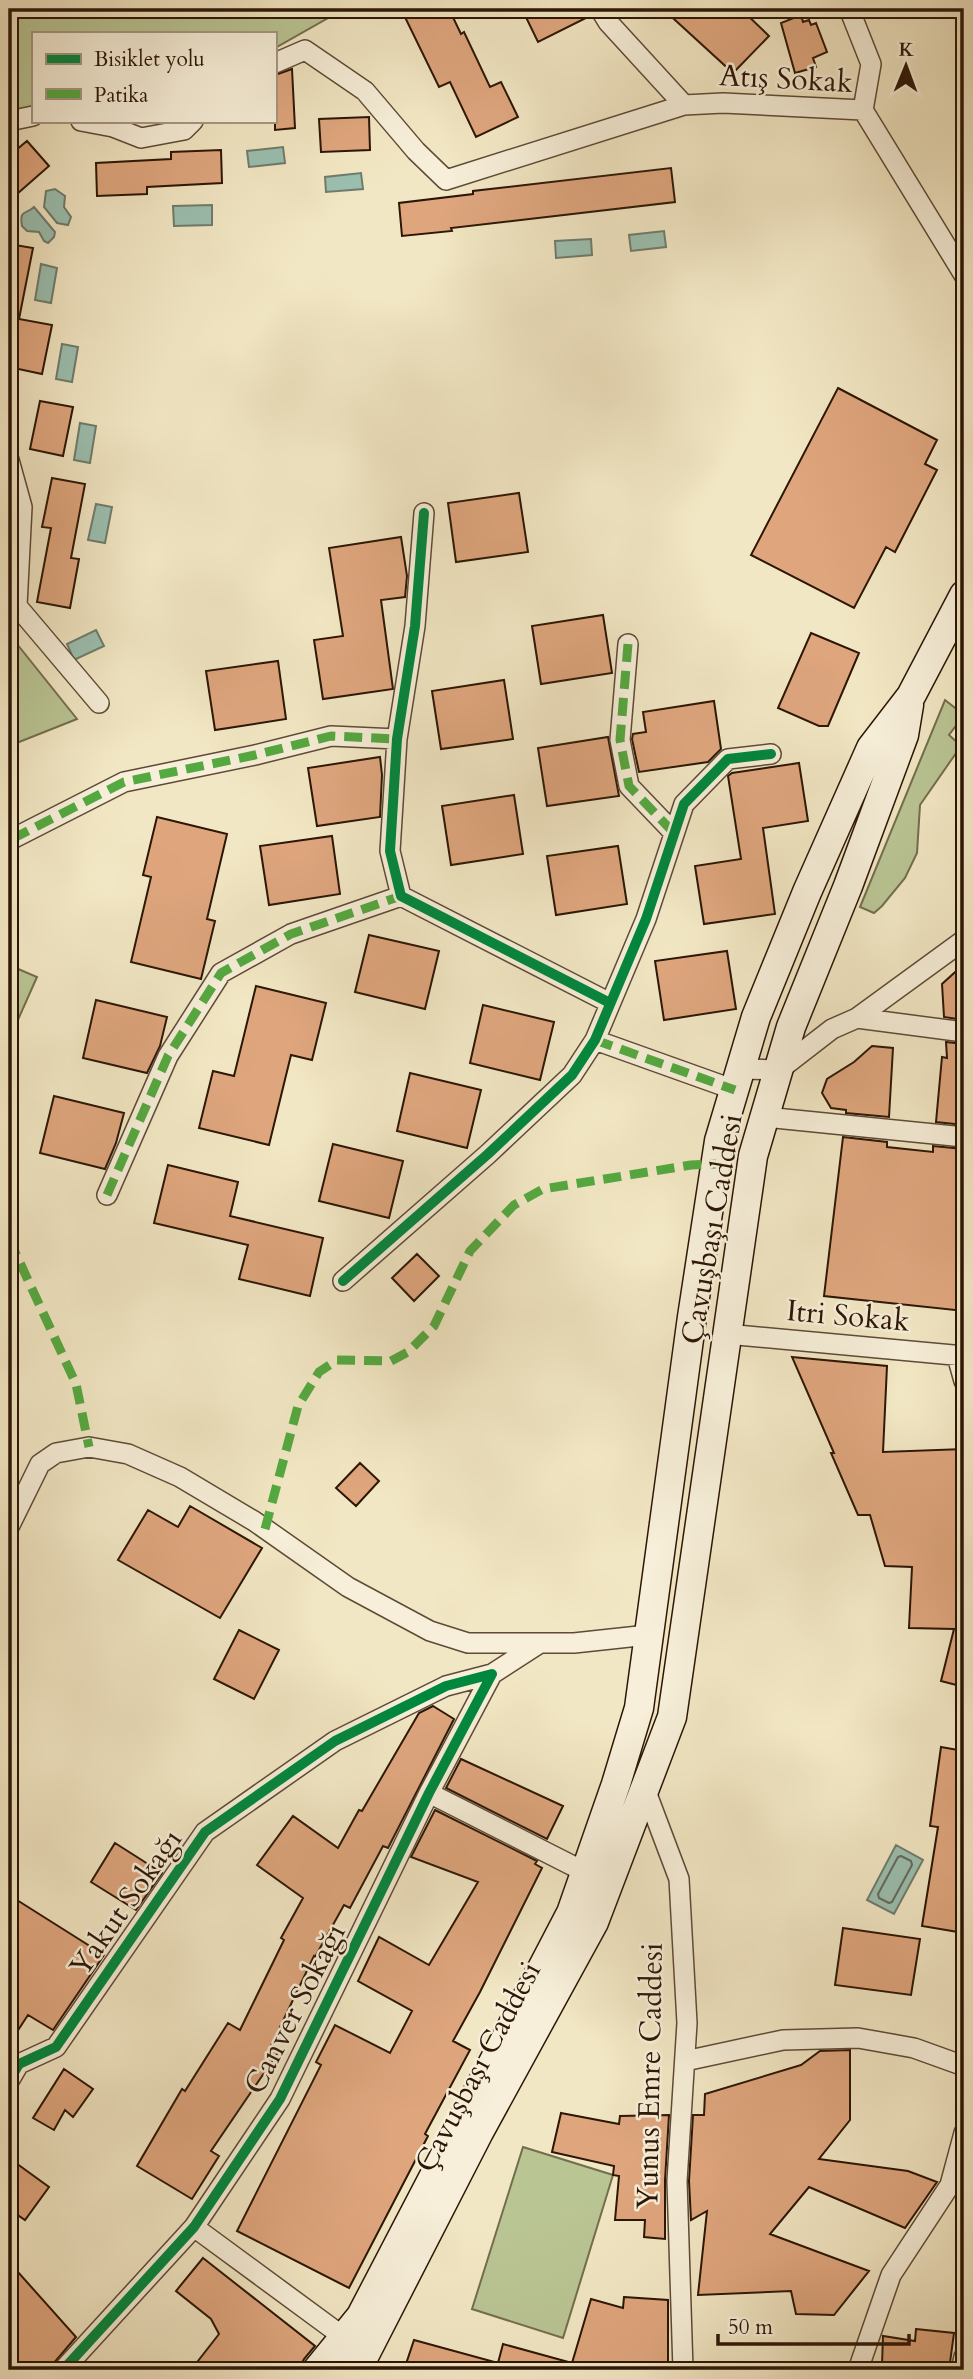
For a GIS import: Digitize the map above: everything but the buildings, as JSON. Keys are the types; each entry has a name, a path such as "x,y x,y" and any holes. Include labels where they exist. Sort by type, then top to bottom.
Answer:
{"main road":[{"name":"Çavuşbaşı Caddesi","path":"317,2370 361,2316 571,1913 619,1776 639,1708 692,1317 718,1153 756,1017 807,892 871,748 911,696 964,595"},
{"name":"Çavuşbaşı Caddesi","path":"357,2370 479,2133 594,1922 672,1717 753,1156 791,1027 848,886 904,735 911,696"},
{"path":"619,1776 645,1789"}],"street":[{"name":"Atış Sokak","path":"600,9 608,22 684,105 723,103 863,110 964,275"},
{"path":"857,9 852,16 872,64 863,110"},
{"path":"276,62 305,50 365,91 416,151 446,180 684,105"},
{"path":"9,121 32,116"},
{"path":"86,122 113,127 141,138 184,130 192,122"},
{"path":"9,460 22,507 17,606 99,703"},
{"path":"401,895 390,851 397,739 415,626 424,513"},
{"path":"628,644 620,740 629,786 674,833"},
{"path":"12,839 124,782 331,737 397,739"},
{"path":"343,1281 488,1154 572,1075 594,1040 646,919 684,804 728,759 771,754"},
{"path":"107,1195 168,1056 221,973 291,934 401,895 610,1003"},
{"path":"738,1079 779,1070 832,1029 857,1018 964,940"},
{"path":"857,1018 964,1032"},
{"name":"Çavuşbaşı Caddesi","path":"594,1040 738,1079"},
{"path":"765,1117 964,1136"},
{"name":"Itri Sokak","path":"726,1334 961,1356"},
{"path":"961,1356 964,1381"},
{"path":"9,1527 40,1464 56,1454 89,1447 128,1454 191,1483 254,1521 348,1587 430,1631 468,1643 574,1643 648,1635"},
{"path":"492,1674 540,1643"},
{"name":"Yakut Sokağı","path":"12,2068 56,2047 122,1948 205,1832 335,1741 446,1686 492,1674"},
{"name":"Canver Sokağı","path":"63,2370 194,2227 280,2099 429,1793 492,1674"},
{"name":"Yunus Emre Caddesi","path":"645,1789 679,1879 687,2023 677,2181 683,2370"},
{"path":"429,1793 585,1872"},
{"path":"685,2061 783,2040 858,2038 914,2048 963,2061"},
{"path":"858,2370 891,2275 950,2185 964,2133"},
{"path":"194,2227 345,2338 343,2370"},
{"path":"961,2370 964,2357"}],"shaded area":[{"path":"9,9 344,9 276,47 276,32 32,32 32,110 9,113"},
{"path":"9,634 77,719 9,746"},
{"path":"945,700 964,715 949,735 961,746 920,805 917,853 905,878 874,913 860,907"},
{"path":"9,965 37,977 9,1040"},
{"path":"523,2147 613,2175 563,2338 472,2309"}],"water":[{"path":"283,147 285,163 249,167 247,151"},
{"path":"361,173 363,189 326,192 325,177"},
{"path":"55,189 65,196 64,207 71,217 68,225 57,223 44,207 46,191"},
{"path":"212,205 212,225 174,226 173,206"},
{"path":"34,207 55,232 48,243 39,232 27,231 22,226 22,215"},
{"path":"664,231 666,247 631,251 629,235"},
{"path":"591,239 592,255 556,258 555,241"},
{"path":"41,264 57,268 51,303 35,300"},
{"path":"62,344 78,347 72,382 56,379"},
{"path":"80,423 96,426 90,463 74,460"},
{"path":"96,504 112,507 105,543 88,540"},
{"path":"96,630 104,646 74,660 67,644"},
{"path":"896,1845 923,1860 894,1914 867,1900"}],"marked path":[{"path":"628,644 620,740 629,786 674,833"},
{"path":"12,839 124,782 331,736 397,739"},
{"path":"107,1195 168,1056 221,973 291,934 401,896"},
{"path":"595,1040 735,1090"},
{"path":"265,1529 298,1406 319,1372 337,1360 391,1361 408,1352 434,1326 470,1251 514,1205 543,1189 691,1165 716,1164"},
{"path":"9,1239 76,1384 89,1447"}],"cycle path":[{"path":"424,513 415,626 397,739 390,851 401,896 610,1003"},
{"path":"343,1281 488,1154 572,1075 595,1040 646,919 684,804 728,759 771,754"},
{"path":"9,2081 19,2064 56,2047 205,1832 335,1741 446,1686 492,1674 429,1793 280,2099 194,2227 63,2370"}]}
